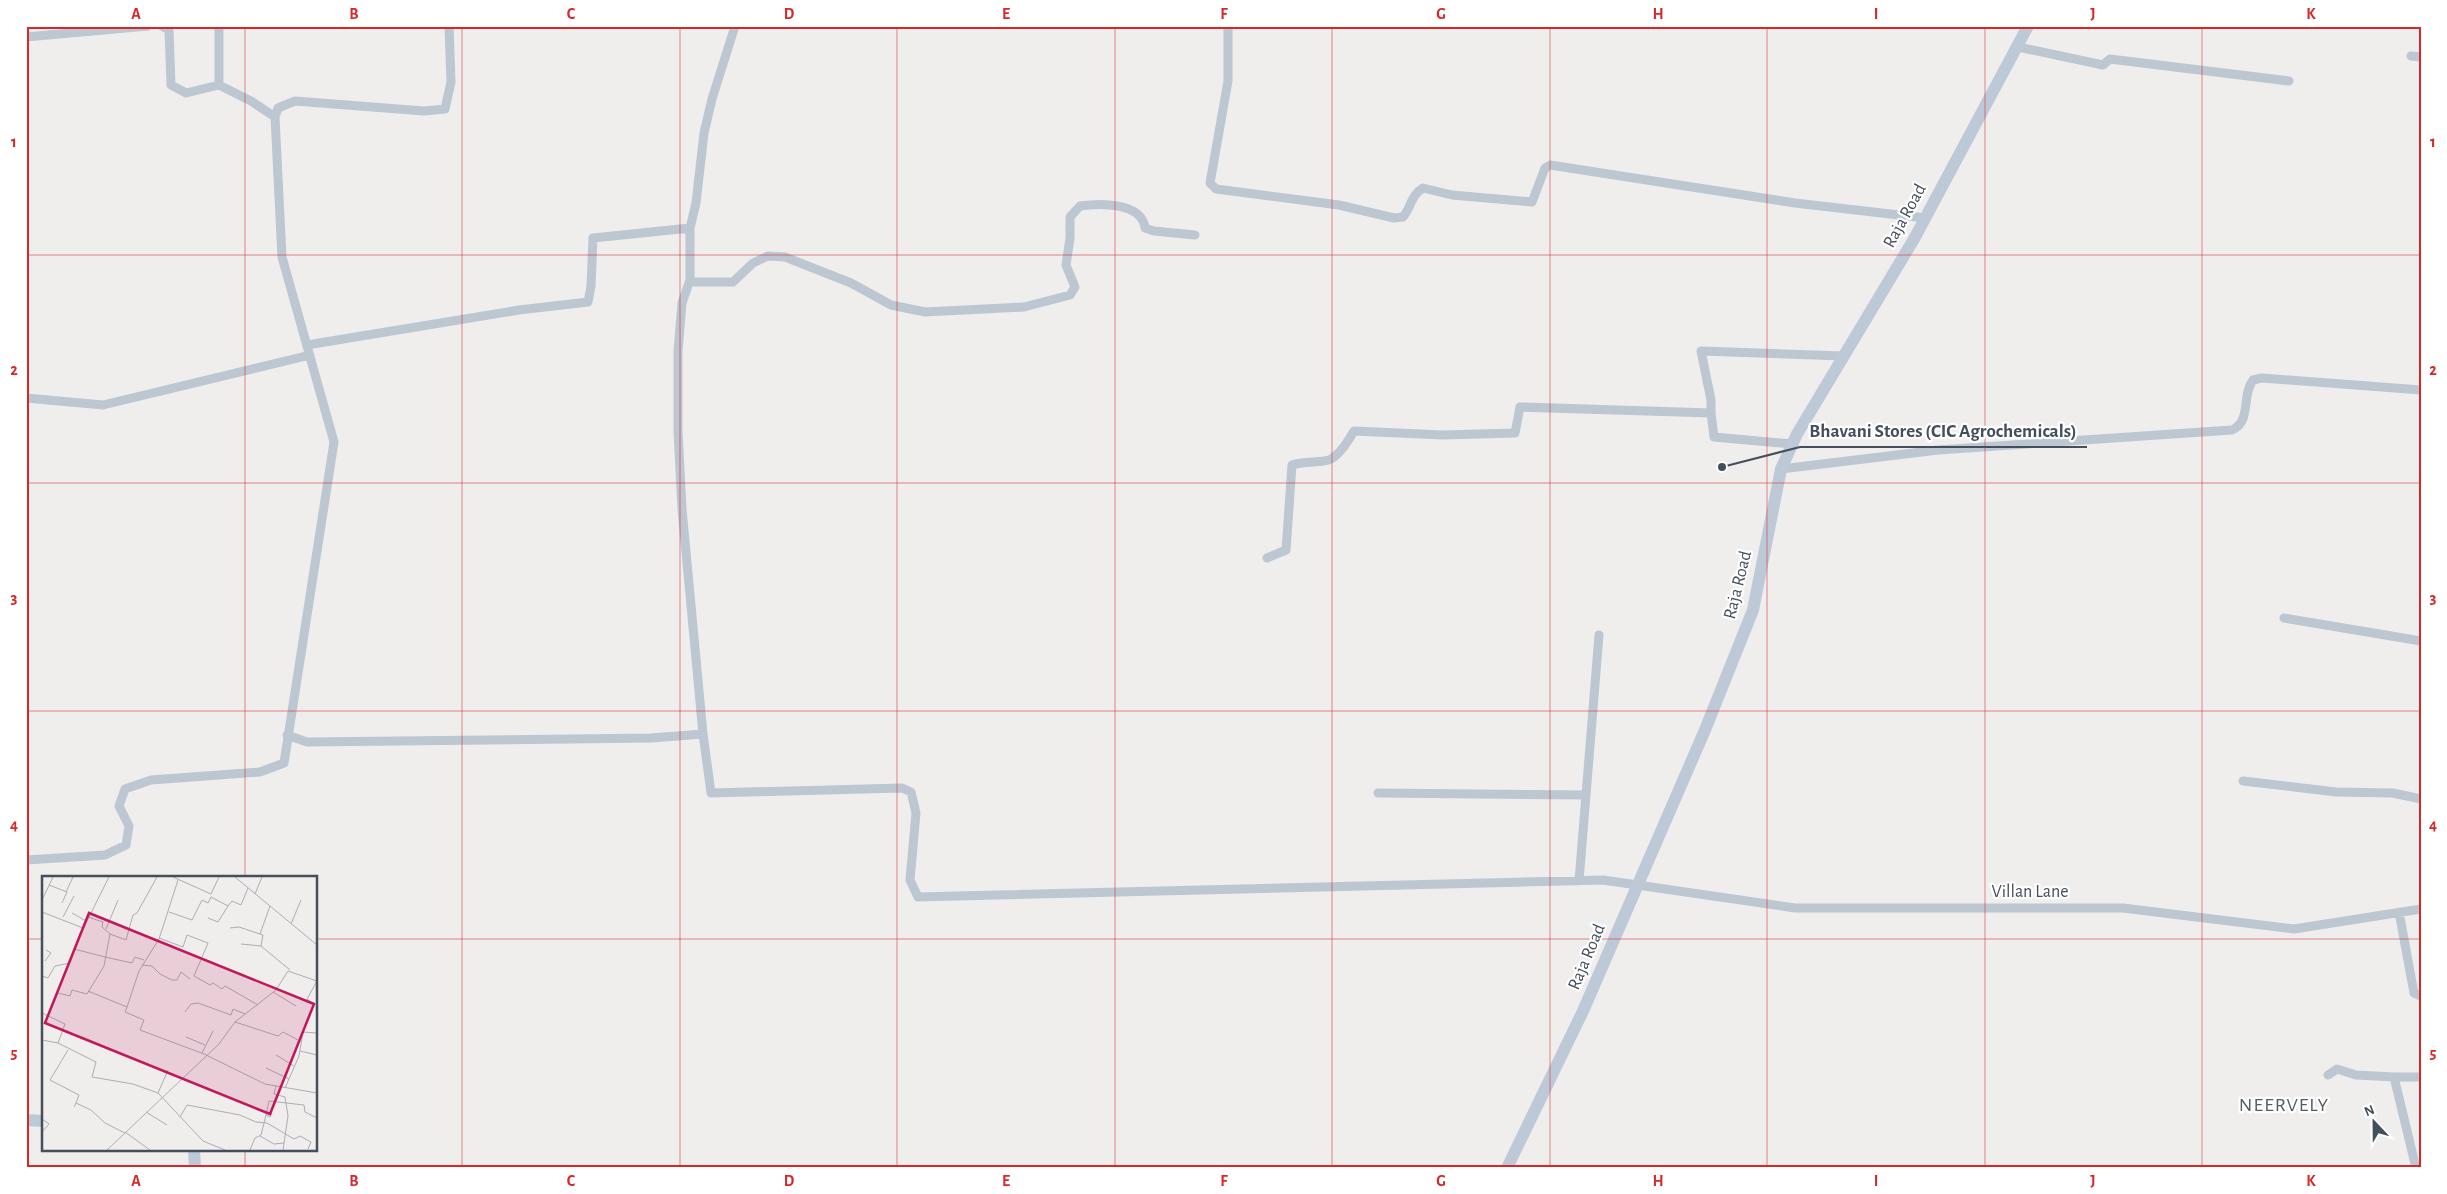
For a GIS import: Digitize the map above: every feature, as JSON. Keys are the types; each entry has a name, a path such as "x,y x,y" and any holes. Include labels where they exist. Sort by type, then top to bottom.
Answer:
{"street":[{"path":"26,37 148,26"},
{"path":"162,26 169,30 171,85 186,93 219,85 251,101 275,117"},
{"path":"219,26 219,85"},
{"path":"26,860 105,855 126,845 128,826 119,806 125,788 151,780 260,772 284,763 334,442 282,257 275,117 278,108 295,101 424,111 445,109 451,82 449,26"},
{"path":"288,735 307,742 316,742 651,738 703,734 682,518 678,431 678,351 682,303 690,282 690,228 696,204 704,133 735,26"},
{"path":"1228,26 1228,81 1210,183 1216,189 1339,205 1394,218 1403,217 1408,212 1414,195 1423,188 1452,195 1532,202 1545,168 1550,166 1795,203 1925,218"},
{"name":"Raja Road","path":"1507,1168 1583,1011 1706,729 1754,608 1781,469 1792,444 1925,218 2028,26"},
{"path":"2018,47 2103,65 2110,59 2289,81"},
{"path":"2411,56 2421,57"},
{"path":"690,282 734,282 753,263 768,256 785,257 851,283 891,305 925,312 1024,307 1070,295 1075,287 1066,265 1070,238 1070,217 1080,206 1121,207 1136,212 1144,220 1145,228 1154,231 1195,235"},
{"path":"307,345 417,326 588,302 591,286 593,238 690,228"},
{"path":"1792,444 1714,437 1711,400 1702,350 1843,356"},
{"path":"26,398 103,405 310,355"},
{"path":"1781,469 1938,450 2232,430 2239,427 2244,420 2249,386 2253,380 2262,378 2421,390"},
{"path":"1267,558 1286,550 1292,465 1301,462 1330,460 1342,450 1354,431 1413,435 1515,433 1520,407 1711,413"},
{"path":"2284,618 2421,641"},
{"path":"1579,881 1599,635"},
{"name":"Villan Lane","path":"703,734 711,793 902,788 911,792 916,813 910,880 918,897 1603,880 1795,908 2123,908 2294,929 2421,909"},
{"path":"2243,781 2336,792 2393,793 2421,799"},
{"path":"1378,793 1586,796"},
{"path":"2399,912 2414,993 2421,996"},
{"path":"2328,1075 2337,1069 2356,1075 2421,1077"},
{"path":"2394,1077 2416,1168"},
{"path":"26,1120 42,1121"},
{"path":"194,1152 195,1168"}],"place":[{"name":"Bhavani Stores (CIC Agrochemicals)","path":"1722,467"}],"district":[{"name":"NEERVELY","path":"2284,1105"}]}
